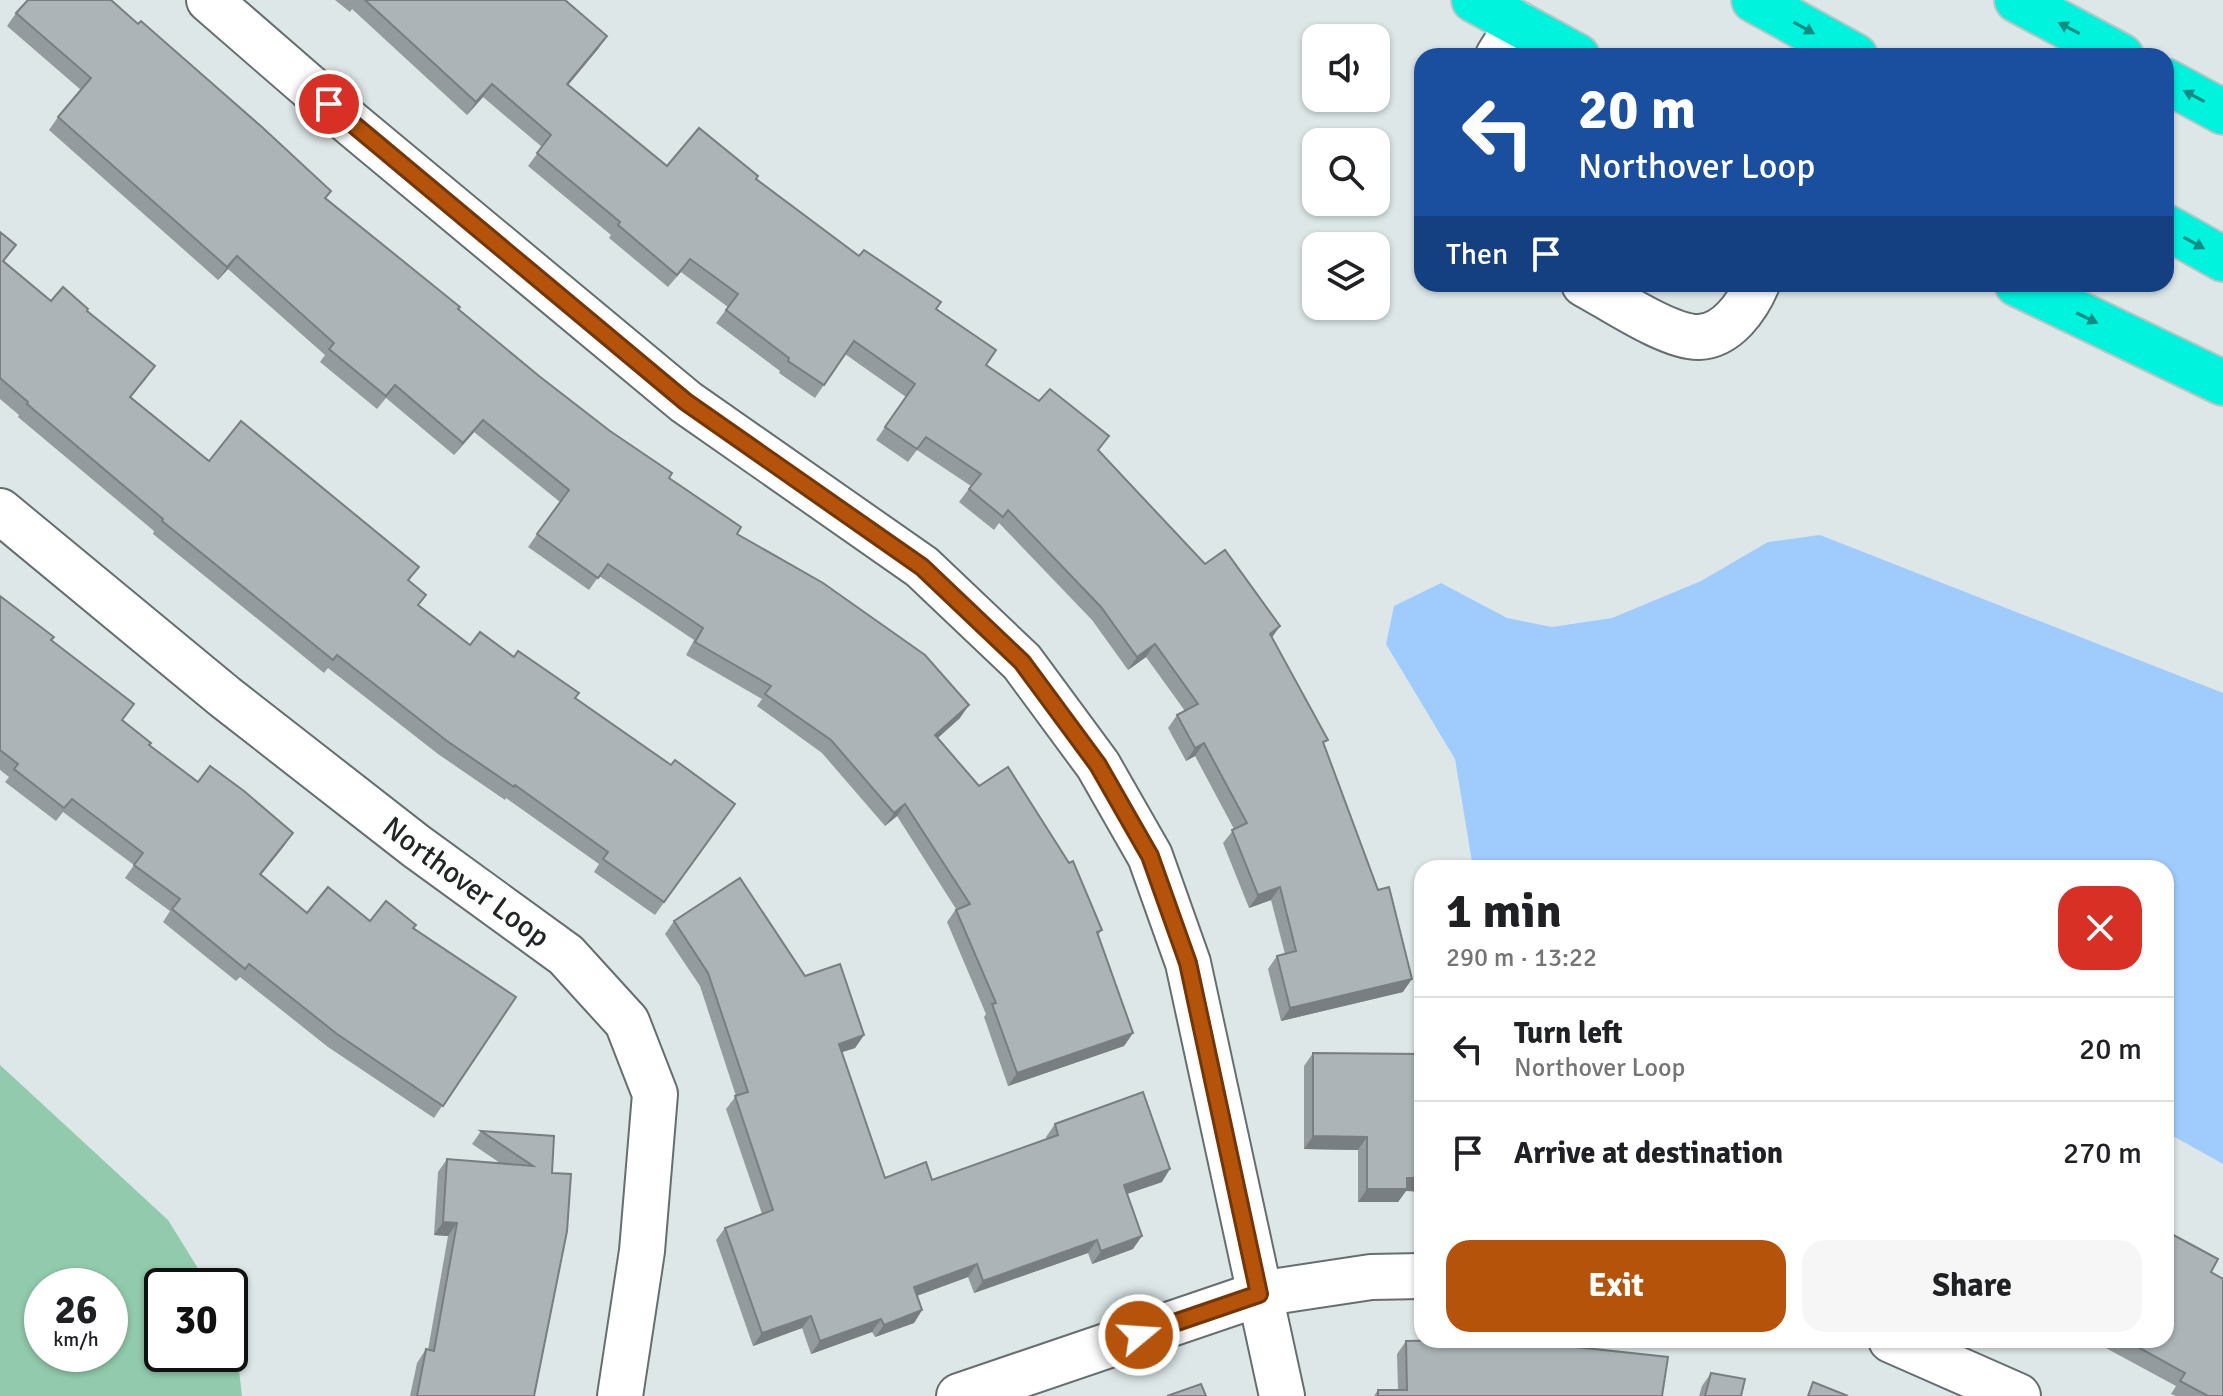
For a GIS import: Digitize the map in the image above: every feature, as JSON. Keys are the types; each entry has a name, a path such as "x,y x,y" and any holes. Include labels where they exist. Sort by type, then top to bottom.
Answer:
{"highway":[{"path":"1474,0 1508,40 1542,48"},
{"path":"1754,0 1841,48"},
{"path":"2017,0 2106,48"},
{"path":"2174,85 2223,112"},
{"path":"2174,231 2223,259"},
{"path":"2034,292 2223,383"}],"street":[{"path":"209,0 353,125 686,402 922,567 1022,662 1098,765 1150,856 1188,963 1282,1396"},
{"path":"1599,292 1669,330 1700,337 1729,326 1753,292"},
{"name":"Northover Loop","path":"0,511 225,697 416,846 566,955 627,1022 655,1094 642,1251 620,1396"},
{"path":"959,1396 1259,1294 1371,1277 1414,1276"},
{"path":"1909,1348 2018,1396"}],"green space":[{"path":"0,1065 168,1220 198,1268 144,1268 144,1372 239,1372 242,1396 0,1396"}],"water":[{"path":"1820,535 2223,693 2223,1164 2174,1136 2174,860 1472,860 1455,759 1386,644 1394,606 1441,583 1507,618 1552,627 1612,618 1701,581 1768,542"}],"building":[{"path":"28,0 111,0 138,24 141,21 331,191 325,198 460,307 458,309 539,376 610,431 672,473 669,478 741,527 737,534 823,583 925,655 969,705 935,735 979,786 1008,767 1069,863 1073,861 1102,930 1097,932 1133,1033 1017,1073 992,1004 996,1003 956,910 970,904 905,804 894,813 831,740 765,694 771,686 695,642 703,628 608,564 598,578 537,534 569,490 483,420 463,443 395,385 386,396 329,349 334,343 237,256 227,267 58,117 91,78 16,13"},
{"path":"365,0 565,0 607,36 567,84 667,166 699,128 758,176 756,179 859,256 864,250 941,302 936,309 996,350 986,365 1039,401 1050,389 1109,436 1098,450 1205,564 1225,550 1280,626 1270,634 1328,740 1323,742 1378,890 1389,887 1412,979 1290,1008 1277,956 1296,951 1280,887 1258,895 1232,830 1247,823 1204,743 1195,748 1177,715 1198,704 1155,644 1137,657 1101,607 1008,510 1003,517 969,489 981,474 926,437 917,449 885,427 915,384 854,341 824,385 788,361 789,358 726,310 738,294 690,259 677,275 618,225 620,222 537,153 551,135 492,84 476,102"},
{"path":"0,232 16,245 3,261 51,301 63,287 87,311 155,366 130,397 209,461 241,421 419,567 408,580 426,595 418,605 470,645 480,632 514,657 518,651 579,693 575,698 671,765 675,760 735,804 664,902 603,859 608,852 447,741 337,655 333,660 162,521 0,378"},
{"path":"0,596 134,704 122,720 151,743 149,745 198,782 210,766 293,833 260,874 307,913 328,887 370,921 386,901 416,925 413,928 516,997 443,1106 337,1034 249,964 245,969 172,909 180,899 134,865 143,853 72,799 64,808 14,769 18,764 0,750"},
{"path":"740,878 805,976 840,964 864,1035 839,1044 885,1178 926,1162 932,1180 1058,1135 1055,1124 1143,1092 1170,1169 1124,1185 1142,1236 1101,1251 1097,1240 983,1281 977,1264 914,1287 922,1310 884,1325 881,1319 820,1341 811,1316 762,1333 725,1228 773,1210 735,1096 748,1092 708,973 674,921"},
{"path":"1313,1053 1414,1054 1414,1178 1407,1178 1407,1189 1367,1189 1367,1137 1313,1136"},
{"path":"481,1131 554,1136 552,1173 571,1174 567,1231 534,1396 417,1396 426,1349 434,1351 457,1223 443,1222 447,1159 533,1166"},
{"path":"2174,1235 2218,1259 2211,1272 2223,1279 2223,1396 2208,1396 2180,1381 2185,1373 2140,1348 2174,1348"},
{"path":"1406,1341 1414,1341 1414,1348 1585,1348 1668,1357 1662,1396 1378,1396 1378,1390 1407,1390"},
{"path":"1711,1373 1745,1379 1741,1396 1705,1396"},
{"path":"1813,1382 1848,1396 1808,1396"},
{"path":"1201,1384 1206,1396 1167,1396"}],"route":[{"path":"329,104 686,402 922,567 1022,662 1098,765 1150,856 1188,963 1259,1294 1139,1335"}]}
